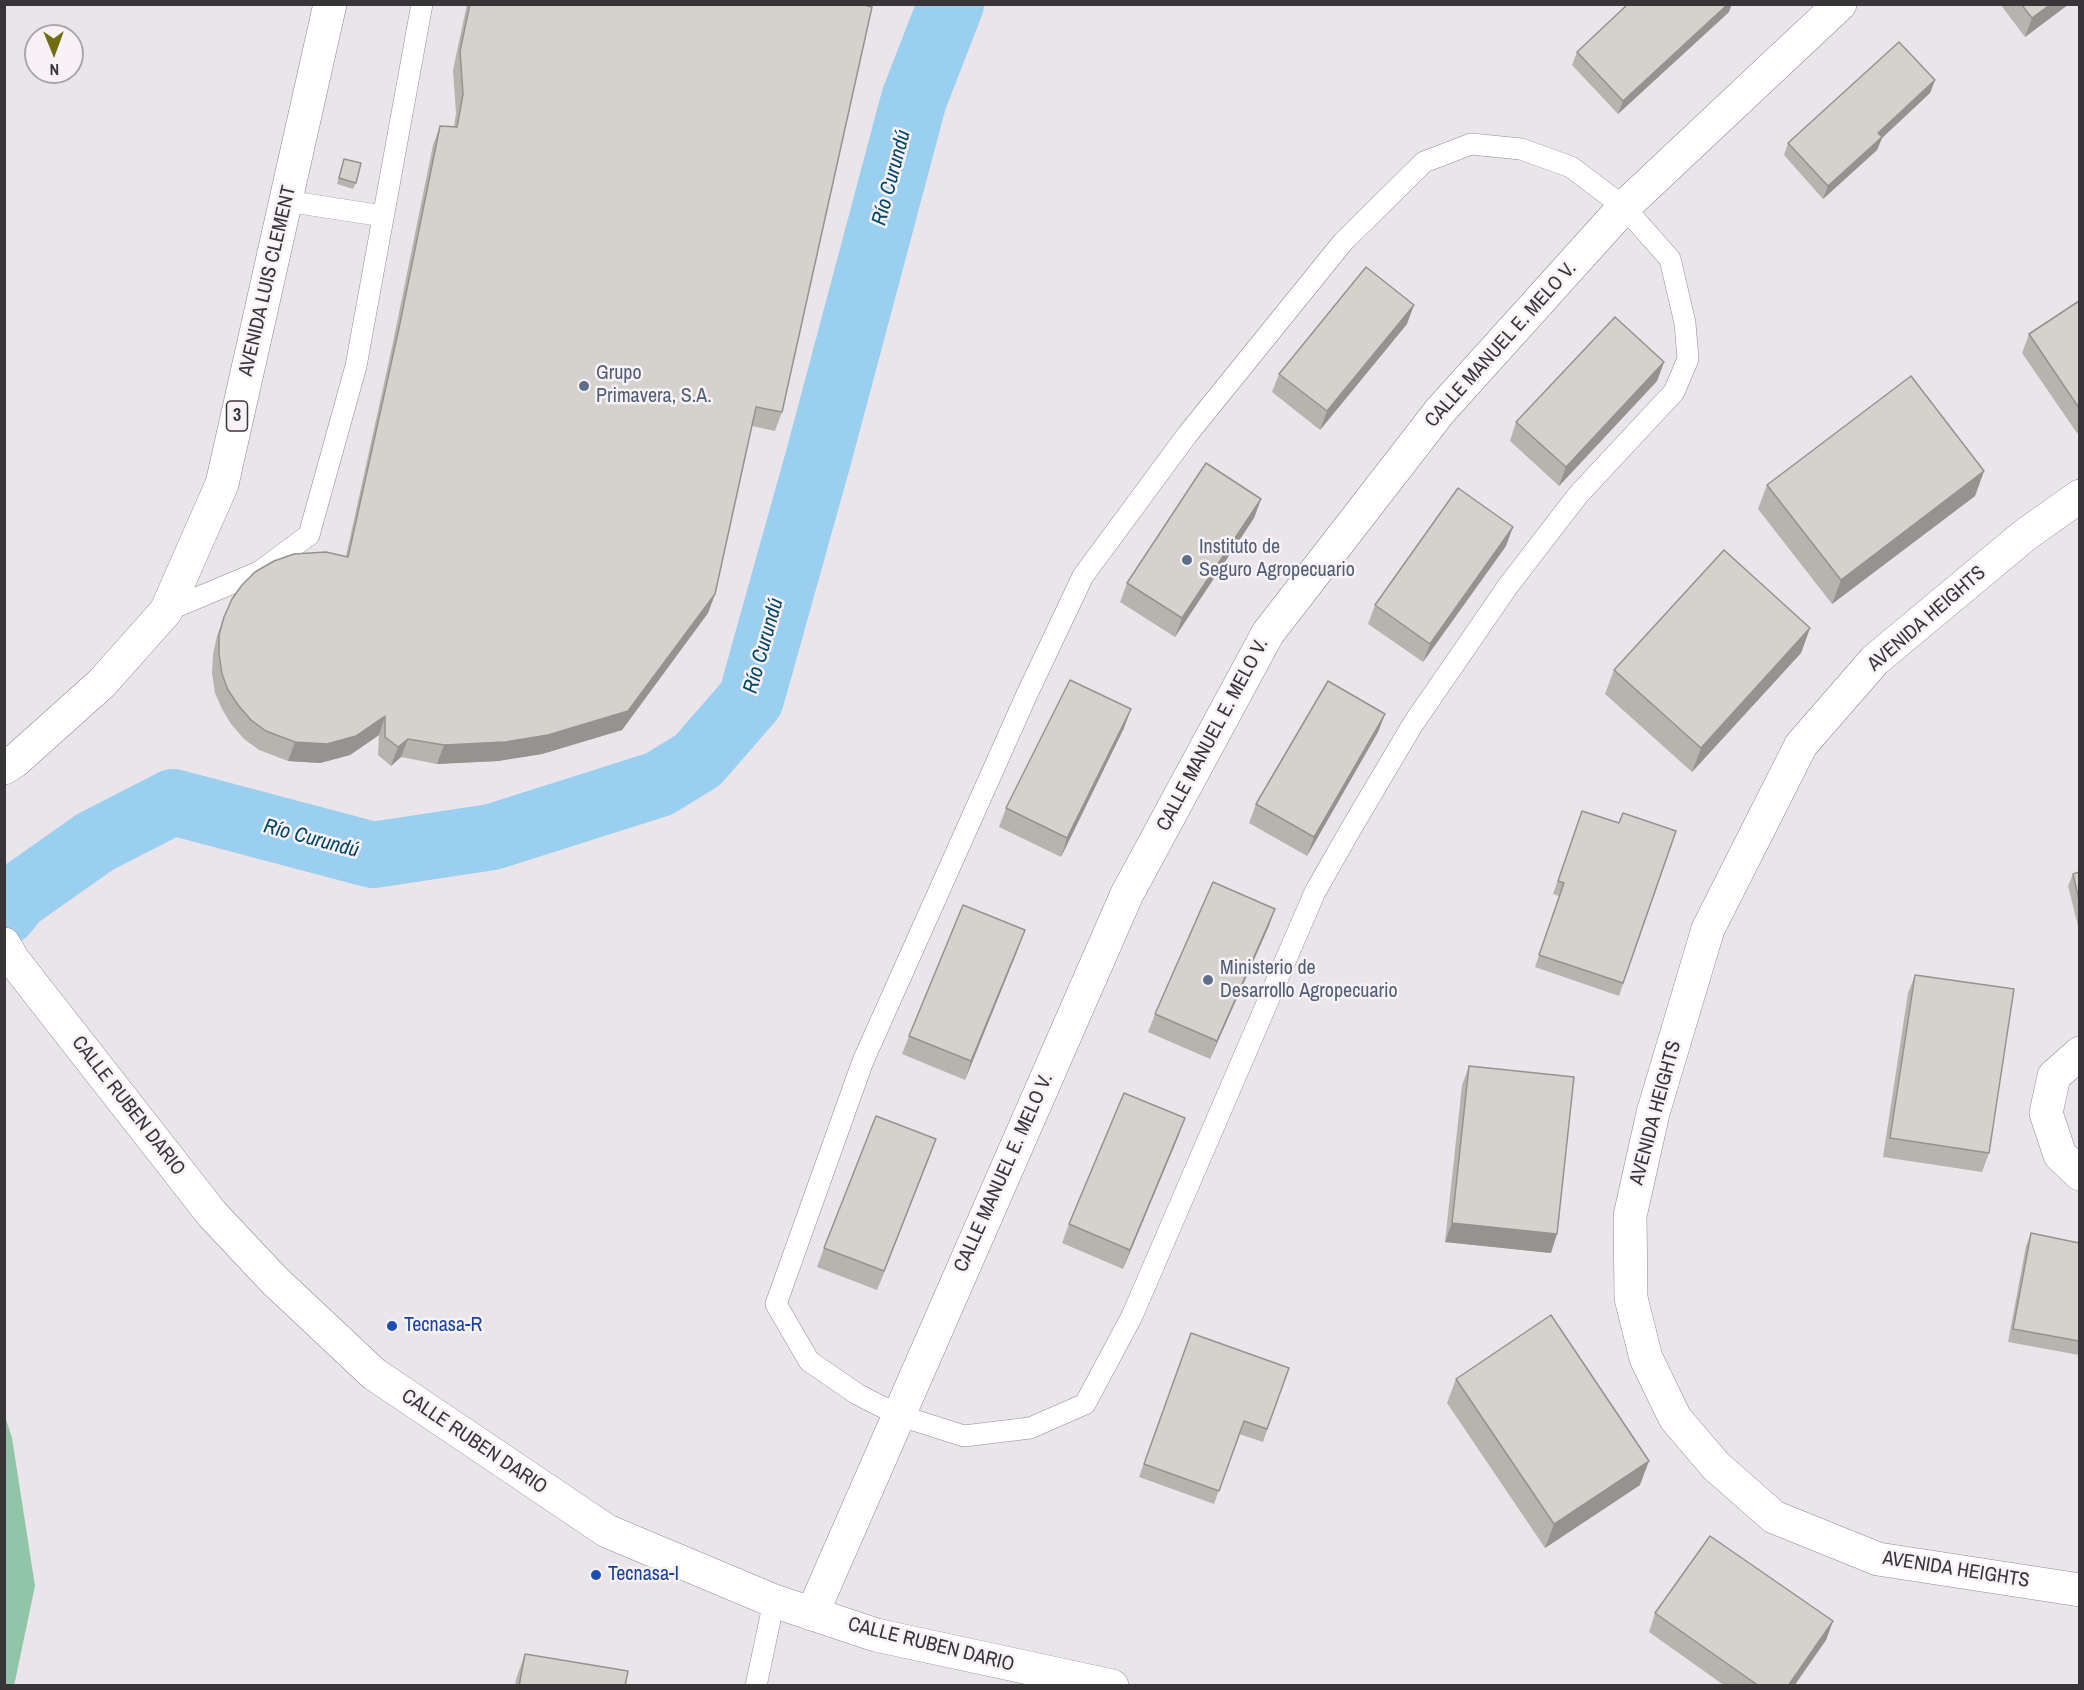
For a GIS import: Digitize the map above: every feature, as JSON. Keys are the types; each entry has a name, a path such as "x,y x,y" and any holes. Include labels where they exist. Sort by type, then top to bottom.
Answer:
{"street":[{"name":"AVENIDA LUIS CLEMENT","path":"8,769 102,683 166,611 222,484 330,4"},
{"name":"CALLE MANUEL E. MELO V.","path":"812,1614 1127,894 1268,633 1440,411 1624,207 1840,4"},
{"name":"AVENIDA HEIGHTS","path":"2079,496 2025,535 1875,660 1801,745 1708,929 1653,1113 1630,1216 1631,1298 1646,1358 1670,1408 1675,1418 1716,1466 1774,1516 1878,1559 2079,1590"},
{"name":"CALLE RUBEN DARIO","path":"10,952 212,1214 274,1280 374,1374 607,1531 774,1601 876,1635 1112,1686"},
{"path":"2079,1053 2054,1076 2046,1113 2060,1155 2079,1174"}],"lane":[{"path":"166,611 259,572 309,535 356,366 422,4"},
{"path":"1471,144 1521,149 1571,166 1624,207 1670,259 1685,323 1688,359 1674,392 1578,495 1508,586 1413,724 1336,854 1315,892 1132,1316 1085,1404 1030,1428 964,1436 898,1415 857,1394 809,1361 776,1304 863,1061 1028,692 1083,576 1187,435 1343,242 1424,162 1471,144"},
{"path":"286,201 383,216"},
{"path":"756,1686 774,1601"}],"green space":[{"path":"4,1413 12,1438 35,1586 14,1686 4,1685"}],"building":[{"name":"Grupo Primavera, S.A.","path":"470,4 860,4 872,7 782,412 756,407 715,594 628,711 548,735 505,742 444,745 408,739 398,747 385,737 385,716 356,736 327,744 295,742 266,731 251,720 238,705 228,690 222,674 219,635 232,599 255,572 274,561 294,554 326,552 348,557 399,328 440,126 457,127 463,94 460,51"},
{"path":"1628,4 1728,4 1623,101 1577,52"},
{"path":"2021,4 2051,4 2032,18"},
{"path":"1899,42 1935,80 1878,133 1882,137 1828,186 1788,143"},
{"path":"344,159 361,163 356,183 339,178"},
{"path":"1366,267 1414,305 1327,411 1279,374"},
{"path":"2079,301 2079,408 2029,334"},
{"path":"1615,317 1664,362 1566,467 1516,422"},
{"path":"1911,376 1984,471 1841,580 1767,485"},
{"name":"Instituto de Seguro Agropecuario","path":"1206,463 1261,499 1182,618 1127,583"},
{"path":"1458,488 1513,527 1430,644 1375,605"},
{"path":"1724,550 1810,628 1701,748 1614,670"},
{"path":"1070,680 1131,709 1067,838 1006,808"},
{"path":"1328,681 1385,714 1314,837 1256,804"},
{"path":"1582,811 1619,823 1623,813 1676,831 1623,983 1539,955 1564,883 1558,881"},
{"path":"2079,872 2079,900 2073,874"},
{"name":"Ministerio de Desarrollo Agropecuario","path":"1213,882 1275,909 1217,1041 1155,1014"},
{"path":"963,905 1025,930 971,1061 909,1036"},
{"path":"1915,975 2014,989 1989,1153 1890,1138"},
{"path":"1469,1066 1574,1077 1557,1234 1452,1223"},
{"path":"1124,1093 1185,1118 1130,1250 1069,1224"},
{"path":"876,1116 936,1139 884,1271 824,1248"},
{"path":"2031,1233 2079,1243 2079,1341 2013,1329"},
{"path":"1551,1315 1649,1461 1554,1524 1456,1379"},
{"path":"1191,1333 1289,1368 1267,1429 1244,1421 1219,1491 1144,1464"},
{"path":"1710,1536 1833,1621 1788,1686 1759,1686 1655,1613"},
{"path":"525,1654 628,1671 625,1686 519,1686"}],"waterway":[{"name":"Río Curundú","path":"4,913 17,897 95,842 173,802 373,855 492,837 659,784 698,760 751,699 820,452 914,99 951,4"}],"place":[{"name":"Grupo Primavera, S.A.","path":"584,386"},
{"name":"Instituto de Seguro Agropecuario","path":"1187,560"},
{"name":"Ministerio de Desarrollo Agropecuario","path":"1208,980"},
{"name":"Tecnasa-R","path":"392,1326"},
{"name":"Tecnasa-I","path":"596,1575"}]}
